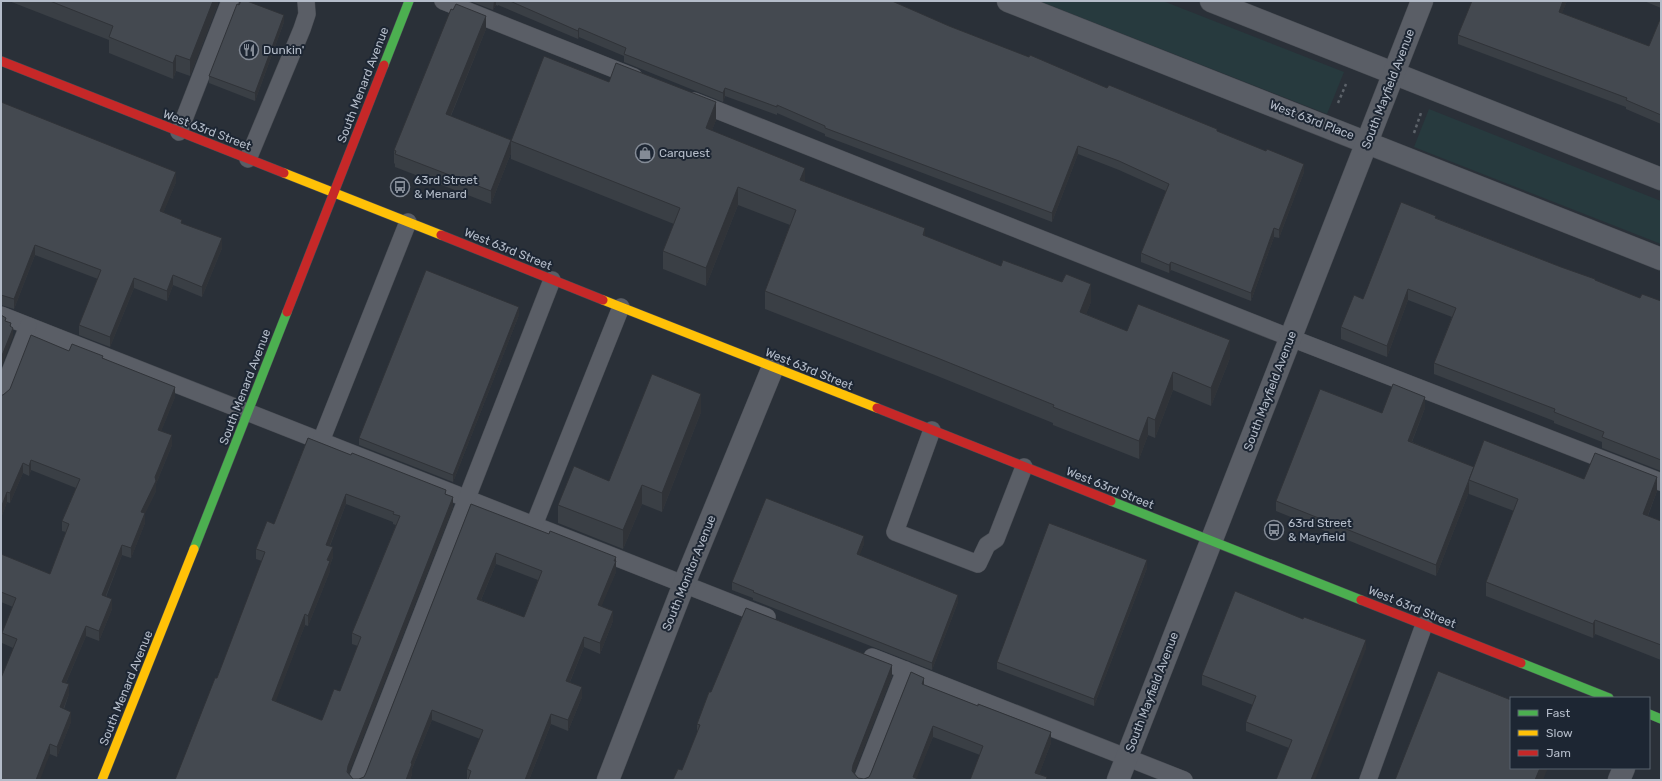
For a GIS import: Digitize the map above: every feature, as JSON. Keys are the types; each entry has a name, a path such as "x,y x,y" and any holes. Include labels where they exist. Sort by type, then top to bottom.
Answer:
{"main road":[{"name":"South Menard Avenue","path":"102,780 409,1"},
{"name":"West 63rd Street","path":"1,61 1606,697"},
{"path":"1650,714 1661,719"}],"street":[{"name":"West 63rd Place","path":"1008,1 1661,259"},
{"path":"1211,1 1394,72 1661,179"},
{"name":"South Mayfield Avenue","path":"1118,780 1422,1"},
{"name":"South Monitor Avenue","path":"608,780 684,584 773,367"},
{"path":"1619,780 1624,769"}],"lane":[{"path":"179,132 230,1"},
{"path":"248,159 302,30 307,14 306,1"},
{"path":"443,1 652,84"},
{"path":"682,96 1291,338 1661,482"},
{"path":"321,441 408,222"},
{"path":"358,780 552,280"},
{"path":"534,525 621,306"},
{"path":"1,315 783,623"},
{"path":"1,395 28,326"},
{"path":"932,430 895,532 978,564 987,545 996,539 1024,467"},
{"path":"1368,780 1424,625"},
{"path":"855,651 1184,780"},
{"path":"862,780 905,670"}],"path":[{"path":"1337,106 1347,80"},
{"path":"1412,138 1422,111"}],"green space":[{"path":"1039,1 1163,1 1344,72 1327,114"},
{"path":"1429,109 1661,201 1661,244 1414,147"}],"building":[{"path":"50,1 213,1 190,60 176,55 173,63 109,37 113,26"},
{"name":"Dunkin'","path":"241,1 247,1 284,15 255,93 209,76 237,4 239,5"},
{"path":"510,1 892,1 949,26 1029,57 1030,55 1107,88 1109,85 1217,129 1217,131 1266,151 1267,149 1304,164 1279,230 1274,228 1251,293 1171,262 1169,265 1141,253 1169,184 1119,161 1078,146 1052,213 825,128 825,126 777,105 777,107 725,88 723,93 624,54 626,48 579,28 578,31"},
{"path":"1472,1 1563,1 1559,12 1649,46 1661,17 1661,115 1626,100 1627,98 1458,35"},
{"path":"456,4 486,16 446,114 511,140 491,191 395,154 396,151 394,150 451,9 453,10"},
{"path":"544,56 609,82 616,63 716,102 706,128 805,168 800,180 925,228 923,235 1001,266 1003,260 1062,282 1066,274 1091,284 1080,312 1127,331 1138,304 1230,340 1211,388 1173,372 1155,420 1148,417 1139,441 1053,407 1054,405 935,357 765,291 796,210 738,187 706,268 663,251 680,208 511,141"},
{"path":"1,102 176,172 160,211 182,220 181,223 222,238 202,287 173,275 167,291 134,278 110,337 79,325 101,270 35,245 14,299 1,295"},
{"path":"1401,202 1436,216 1435,218 1595,279 1640,298 1642,294 1661,301 1661,460 1602,437 1604,432 1554,412 1555,409 1434,363 1456,308 1408,289 1387,346 1341,327 1354,295 1363,299"},
{"path":"426,270 519,307 453,475 359,438"},
{"path":"1,315 6,318 5,321 11,323 10,326 13,328 1,358"},
{"path":"31,335 69,351 72,344 103,356 102,358 175,387 158,430 172,435 155,477 156,481 141,512 145,513 131,548 122,545 102,595 112,599 99,631 86,626 62,682 69,684 60,707 71,712 57,747 50,744 36,780 1,780 1,678 17,639 2,633 16,598 1,592 1,554 50,574 69,524 62,521 80,479 31,460 29,466 23,463 10,493 7,492 1,508 1,395 10,389"},
{"path":"652,374 701,394 662,493 642,485 623,530 558,505 574,466 609,481"},
{"path":"1393,384 1425,397 1408,441 1474,467 1436,565 1276,501 1320,389 1382,413"},
{"path":"308,438 351,455 352,453 446,490 445,494 453,497 348,766 347,772 353,779 364,777 366,773 471,504 549,534 550,531 616,557 614,561 616,561 598,605 613,611 600,643 584,637 566,681 582,687 568,720 551,714 525,780 468,780 471,771 467,769 483,730 432,710 411,763 412,764 406,780 175,780 215,678 217,678 265,552 256,549 267,521 274,524","holes":["346,494 394,512 393,514 400,516 352,633 361,637 340,691 334,689 321,720 272,700 305,614 308,616 330,561 327,560 333,547 326,545","496,553 542,571 524,617 477,599"]},
{"path":"1484,440 1584,479 1595,453 1657,477 1643,514 1661,521 1661,645 1595,620 1593,624 1486,582 1518,499 1469,480"},
{"path":"766,498 864,536 857,554 958,595 932,663 753,592 754,591 732,582"},
{"path":"1049,523 1147,560 1094,699 997,662"},
{"path":"1235,591 1303,619 1304,617 1366,640 1311,780 1276,780 1292,740 1246,722 1256,696 1202,675"},
{"path":"746,608 892,665 853,765 852,771 858,778 864,779 869,777 871,773 911,672 924,678 922,684 1051,732 1035,773 1047,777 1046,780 970,780 983,746 933,726 913,777 921,780 673,780 678,769 682,770 700,725 697,724 709,692 711,692"},
{"path":"1438,671 1510,700 1510,769 1540,769 1535,780 1395,780"}],"traffic: fast":[{"path":"384,65 409,1"},
{"path":"194,549 287,312"},
{"path":"1111,501 1361,600"},
{"path":"1521,663 1606,697"},
{"path":"1650,714 1661,719"}],"traffic: slow":[{"path":"284,173 441,235"},
{"path":"603,300 877,408"},
{"path":"102,780 194,549"}],"traffic: jam":[{"path":"1,61 284,173"},
{"path":"287,312 384,65"},
{"path":"441,235 603,300"},
{"path":"877,408 1111,501"},
{"path":"1361,600 1521,663"}],"place":[{"name":"Dunkin'","path":"249,50"},
{"name":"Carquest","path":"645,153"},
{"name":"63rd Street & Menard","path":"400,187"},
{"name":"63rd Street & Mayfield","path":"1274,530"}]}
